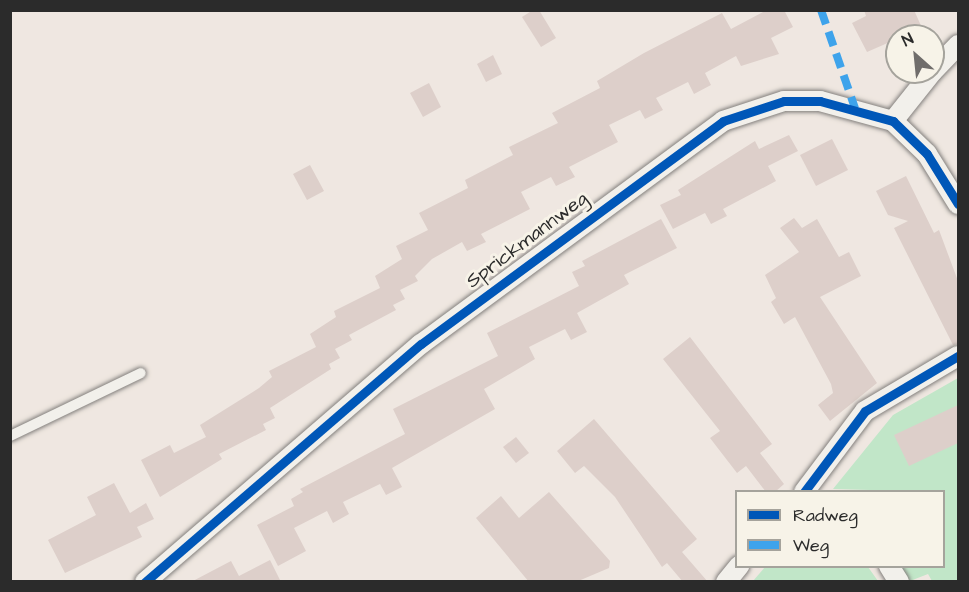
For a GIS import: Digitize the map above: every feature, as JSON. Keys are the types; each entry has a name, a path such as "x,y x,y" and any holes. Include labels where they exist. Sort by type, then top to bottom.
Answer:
{"street":[{"path":"945,58 958,45"},
{"path":"922,84 893,121 935,164 958,204"},
{"name":"Sprickmannweg","path":"145,582 421,344 723,121 784,101 820,101 893,121"},
{"path":"806,490 865,411 958,356"},
{"path":"726,582 738,568"},
{"path":"890,568 899,582"}],"lane":[{"path":"10,436 141,373"}],"green space":[{"path":"958,378 958,581 932,581 928,574 910,581 901,568 945,568 945,490 833,489 893,415"},
{"path":"764,568 869,568 878,581 753,581"}],"building":[{"path":"533,10 539,10 556,38 541,47 522,17"},
{"path":"767,10 784,10 793,27 771,38 779,54 741,66 736,56 705,73 711,85 694,94 688,82 656,98 663,110 645,119 640,110 609,125 618,142 569,167 575,177 556,186 551,177 521,192 530,209 481,234 486,242 467,251 462,242 432,259 415,276 418,281 400,290 405,299 393,305 396,310 349,335 352,340 335,349 340,358 329,364 331,369 270,408 275,418 263,424 266,430 219,454 222,459 160,497 141,460 170,445 174,453 206,437 200,425 259,388 272,377 269,371 316,347 310,334 336,317 334,311 380,288 375,276 402,259 396,246 428,230 419,213 468,188 465,180 513,155 509,147 558,123 552,113 600,88 597,81 644,53 722,13 731,29"},
{"path":"864,10 914,10 920,24 885,24 885,44 867,52 852,23 866,16"},
{"path":"493,55 502,74 486,82 477,64"},
{"path":"429,83 441,107 423,117 410,93"},
{"path":"789,135 798,151 768,166 776,181 723,209 727,216 711,224 705,213 673,229 660,205 681,195 678,190 755,141 759,149"},
{"path":"832,139 848,170 816,186 800,155"},
{"path":"310,165 324,191 307,200 293,174"},
{"path":"906,176 934,233 939,230 958,281 958,344 953,345 894,228 908,221 888,215 876,191"},
{"path":"794,218 802,228 817,219 839,257 849,252 861,276 820,297 877,383 830,421 818,405 833,393 831,384 795,317 784,324 771,302 776,298 765,275 799,252 780,228"},
{"path":"661,219 677,248 624,275 629,284 577,313 587,332 571,340 565,329 529,347 535,359 484,389 495,409 392,468 402,487 386,495 380,484 343,502 349,514 333,523 327,511 294,528 306,551 278,566 257,525 294,506 291,499 303,492 300,489 405,434 393,409 498,356 487,333 579,286 572,272 585,266 582,261"},
{"path":"690,337 772,444 760,453 784,484 777,490 764,490 746,466 737,473 710,438 720,431 663,359"},
{"path":"958,405 958,443 909,466 894,435"},
{"path":"594,419 697,539 682,552 708,582 683,582 667,563 662,567 615,497 584,466 575,473 557,451"},
{"path":"516,437 529,453 516,463 503,447"},
{"path":"114,483 130,513 146,503 154,519 137,527 142,537 65,573 48,540 96,515 87,497"},
{"path":"549,492 610,561 609,568 576,582 529,582 476,518 501,496 519,518"},
{"path":"270,560 281,582 191,582 231,561 239,576"}],"marked path":[{"path":"821,10 855,108"}],"cycle path":[{"path":"145,582 421,344 723,121 784,101 820,101 893,121 927,154 958,204"},
{"path":"806,490 865,411 958,356"}]}
